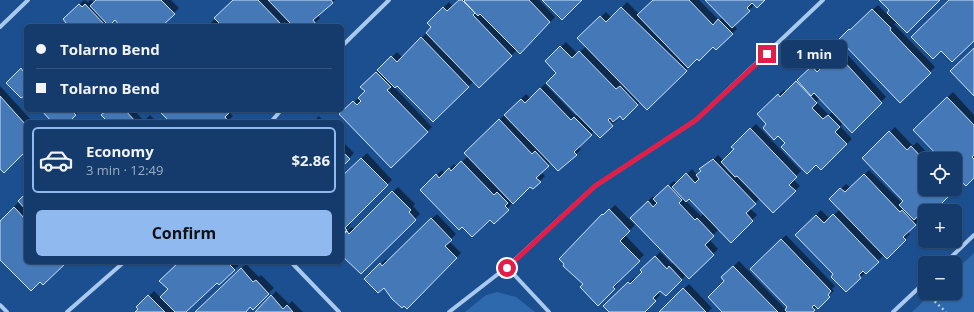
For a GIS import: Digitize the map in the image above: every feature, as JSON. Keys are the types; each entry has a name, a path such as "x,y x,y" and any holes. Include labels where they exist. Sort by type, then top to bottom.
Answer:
{"street":[{"path":"0,26 28,0"},
{"path":"344,44 389,0"},
{"path":"450,312 507,268 595,186 696,120 823,0"},
{"path":"273,120 279,112"},
{"path":"952,256 974,235"},
{"path":"67,312 122,264"},
{"path":"293,264 339,312"},
{"path":"507,268 549,312"},
{"path":"893,312 918,289"},
{"path":"0,305 7,312"}],"path":[{"path":"933,300 946,312"}],"shaded area":[{"path":"974,253 974,312 912,312 925,300 962,300 962,264"},
{"path":"497,292 516,297 535,312 465,312 486,295"}],"building":[{"path":"96,0 161,0 175,14 164,24 118,24 115,20 111,24 107,24 90,6"},
{"path":"233,0 258,0 281,24 220,24 214,18"},
{"path":"268,0 331,0 333,3 313,20 316,24 291,24"},
{"path":"459,0 462,0 475,13 473,15 512,56 479,88 426,33 431,27 427,23 443,7 447,11"},
{"path":"529,0 550,22 520,54 480,14 478,16 464,1"},
{"path":"542,0 582,0 562,20"},
{"path":"653,0 689,0 713,25 718,19 733,34 716,50 713,47 699,61 697,59 688,68 637,15"},
{"path":"705,0 765,0 757,8 752,3 747,8 750,11 732,28"},
{"path":"879,0 940,0 907,33 887,13 889,10"},
{"path":"949,0 974,0 974,41 952,62 941,51 933,59 911,37"},
{"path":"79,4 82,7 85,4 104,24 65,24 66,23 63,19"},
{"path":"621,7 687,71 647,110 577,38 600,16 606,22"},
{"path":"872,9 931,73 900,103 839,39"},
{"path":"421,37 469,87 433,122 397,86 395,88 377,70 391,56 397,62"},
{"path":"560,46 572,58 579,51 616,89 620,86 638,105 623,120 620,116 613,122 610,118 608,120 613,126 600,138 546,83 556,73 545,61"},
{"path":"830,46 882,103 852,133 814,93 811,96 797,80 812,66 817,72 822,67 813,58 824,47 826,50"},
{"path":"974,48 974,96 950,71"},
{"path":"21,68 23,71 24,70 24,96 21,98 6,83"},
{"path":"376,72 391,87 387,90 428,132 391,168 339,114 344,112 344,109 353,101 357,105 361,101 358,98 365,91 360,87"},
{"path":"796,81 817,103 812,108 823,119 828,115 840,127 835,132 847,144 821,170 816,165 807,174 781,147 785,143 778,136 774,140 763,128 766,124 757,114 778,94 780,97"},
{"path":"540,88 571,120 574,117 592,135 574,152 577,155 558,171 504,115 521,99 525,103"},
{"path":"0,96 24,123 24,153 4,173 0,169"},
{"path":"947,97 974,125 974,155 972,157 974,159 974,178 966,186 962,182 962,152 934,152 913,130"},
{"path":"43,112 73,112 76,115 71,120 50,120"},
{"path":"105,112 127,112 134,120 106,120 101,115"},
{"path":"160,112 229,113 225,117 227,120 168,120"},
{"path":"499,119 532,154 535,151 549,166 536,178 541,182 533,189 530,187 513,204 464,153"},
{"path":"750,128 797,177 789,185 796,191 773,213 737,176 735,177 721,162 734,149 731,147"},
{"path":"889,131 907,150 911,146 918,154 918,196 949,196 941,204 918,204 918,216 914,220 899,205 903,201 862,158"},
{"path":"344,153 350,159 344,165"},
{"path":"361,158 388,185 345,228 347,230 344,233 344,174"},
{"path":"713,159 756,204 746,213 753,221 731,243 689,199 686,202 672,187 686,173 695,183 699,179 696,175 701,171 699,169"},
{"path":"461,161 494,195 497,192 508,203 505,206 509,210 494,224 490,220 472,237 462,227 459,230 420,190 436,174 439,178 449,168 451,171"},
{"path":"864,174 900,212 902,210 916,225 903,237 906,240 887,259 829,199 840,188 845,192"},
{"path":"668,185 682,200 679,203 695,220 697,218 714,236 705,245 714,255 689,279 630,218 648,201 653,207 657,203 653,199"},
{"path":"392,191 411,210 409,212 416,220 361,274 344,258 344,234 347,231 349,234"},
{"path":"24,195 24,208 18,201"},
{"path":"14,207 24,218 24,264 65,264 43,285 40,282 31,291 0,260 0,221"},
{"path":"609,209 630,231 620,241 640,261 613,287 615,289 598,306 580,287 583,284 563,266 564,264 559,259 602,214 603,215"},
{"path":"833,214 879,262 866,274 863,271 859,275 861,278 846,292 831,277 833,274 795,235 816,215 824,223"},
{"path":"431,218 452,240 445,246 457,258 407,309 404,306 402,308 392,299 384,288 378,293 364,279 380,263 382,266"},
{"path":"781,239 831,291 828,295 830,297 818,309 814,305 812,307 815,310 813,312 787,312 785,310 787,307 750,269"},
{"path":"655,256 667,269 669,266 682,280 666,296 660,291 653,298 656,301 645,312 609,312 603,306 628,282 630,284 642,272 640,270"},
{"path":"177,264 229,264 235,270 219,285 217,283 186,312 175,312 160,297 168,289 159,281"},
{"path":"733,266 778,312 722,312 708,297 724,281 721,277"},
{"path":"241,268 253,282 256,280 269,294 253,310 250,307 246,312 195,312"},
{"path":"683,288 706,312 659,312"},
{"path":"148,295 165,312 135,312 138,309 136,307"},
{"path":"271,295 283,309 287,305 293,312 255,312"}],"route":[{"path":"507,268 595,186 620,168 696,120 767,54"}]}
